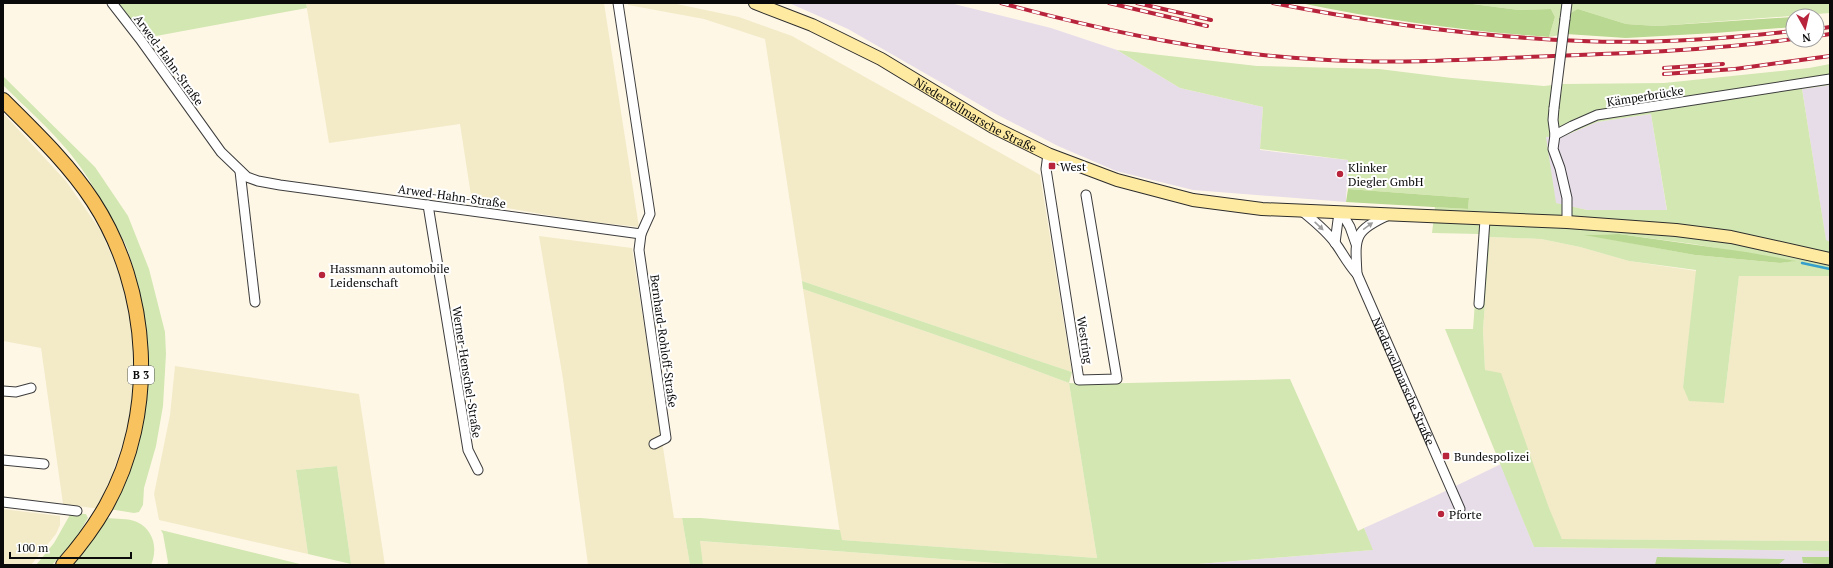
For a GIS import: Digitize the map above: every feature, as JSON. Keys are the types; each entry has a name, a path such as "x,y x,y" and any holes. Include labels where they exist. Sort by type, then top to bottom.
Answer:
{"main road":[{"name":"Niedervellmarsche Straße","path":"755,3 812,25 881,59 994,127 1048,154 1117,180 1192,200 1262,209 1484,220 1567,222 1676,230 1731,237 1830,259"},
{"name":"B 3","path":"3,100 59,156 93,202 106,224 121,256 132,289 139,327 141,366 139,400 134,433 120,475 106,506 78,547 63,565"}],"street":[{"name":"Arwed-Hahn-Straße","path":"112,3 140,39 220,152 240,172 248,177 258,181 641,234"},
{"path":"618,3 650,214 641,234"},
{"path":"1567,3 1553,120 1555,135 1554,149 1567,198 1567,222"},
{"name":"Kämperbrücke","path":"1555,135 1597,115 1830,79"},
{"name":"Westring","path":"1048,154 1046,169 1079,380 1117,379 1086,195"},
{"path":"240,172 255,302"},
{"name":"Werner-Henschel-Straße","path":"428,205 468,450 478,470"},
{"name":"Niedervellmarsche Straße","path":"1302,211 1319,225 1335,243 1346,262 1357,274 1460,509"},
{"path":"1335,243 1338,220 1342,213"},
{"name":"Niedervellmarsche Straße","path":"1342,213 1350,227 1356,244 1357,274"},
{"path":"1356,244 1363,229 1390,215"},
{"path":"1479,304 1484,220"},
{"name":"Bernhard-Rohloff-Straße","path":"641,234 639,250 666,438 654,444"},
{"path":"3,391 16,392 31,388"},
{"path":"3,460 44,464"},
{"path":"3,502 76,511"}],"shaded area":[{"path":"306,3 604,3 639,227 576,220 472,202 460,124 329,143"},
{"path":"628,3 672,3 739,17 792,36 1040,175 1072,372 802,281 765,39 704,19 628,5"},
{"path":"789,3 950,3 1051,28 1117,50 1180,88 1263,107 1260,150 1348,160 1346,202 1193,190 1116,171 1058,146 994,113 848,29"},
{"path":"1830,85 1830,242 1826,241 1802,89"},
{"path":"3,113 66,181 101,231 127,291 135,334 137,373 127,431 100,509 63,504 41,348 3,341"},
{"path":"1651,114 1667,211 1587,210 1555,203 1545,137 1564,136 1597,122"},
{"path":"539,236 632,248 674,518 682,518 690,565 588,565 563,379"},
{"path":"1490,237 1541,239 1580,247 1629,261 1697,271 1683,387 1724,403 1739,276 1830,276 1830,541 1562,539 1485,370 1483,330"},
{"path":"803,289 988,353 1069,383 1097,558 841,540"},
{"path":"175,366 359,394 385,565 351,564 337,466 296,470 308,554 159,520 154,494 170,415"},
{"path":"1501,464 1534,547 1830,551 1830,565 1186,565 1372,550 1364,528"},
{"path":"3,509 60,516 60,525 56,534 31,565 3,565"},
{"path":"699,541 861,553 1022,565 703,565"}],"green space":[{"path":"112,3 306,3 307,8 140,39"},
{"path":"1300,3 1465,3 1519,10 1551,9 1555,17 1549,37 1487,32 1424,24 1362,15"},
{"path":"1465,3 1830,3 1830,13 1825,13 1825,8 1785,8 1785,16 1657,26 1626,24 1578,9 1566,34 1549,37 1555,17 1551,9 1519,10"},
{"path":"1578,9 1626,24 1657,26 1785,18 1785,28 1626,38 1566,34 1571,13"},
{"path":"1117,50 1257,66 1379,69 1452,78 1544,86 1561,84 1664,83 1809,68 1830,64 1830,85 1802,89 1826,240 1830,242 1830,276 1739,276 1724,403 1689,401 1683,387 1696,270 1629,261 1580,247 1541,239 1490,237 1483,330 1485,370 1501,373 1549,508 1562,539 1830,541 1830,551 1534,547 1445,329 1473,329 1480,234 1432,233 1435,207 1468,209 1469,198 1348,189 1348,160 1260,149 1263,107 1180,88","holes":["1651,114 1667,210 1587,210 1556,203 1546,137 1564,136 1597,122","1619,234 1693,244 1794,261 1780,263 1695,255 1587,235"]},
{"path":"3,76 95,167 128,216 149,269 165,332 166,354 163,406 156,446 144,488 143,505 139,512 134,513 109,509 122,487 135,453 146,396 146,331 138,288 127,248 99,196 82,169 53,134 3,85"},
{"path":"1348,189 1469,198 1468,209 1346,202"},
{"path":"1619,234 1746,252 1796,261 1780,263 1695,255 1584,235"},
{"path":"802,281 1072,372 1069,383 988,353 803,289"},
{"path":"1290,379 1358,531 1364,528 1373,550 1186,565 1022,565 700,541 703,565 690,565 682,518 701,518 840,530 842,540 1097,558 1069,383 1087,384"},
{"path":"337,466 351,564 308,554 296,470"},
{"path":"71,513 86,514 88,518 74,541 52,565 36,565 54,543"},
{"path":"106,518 126,519 143,525 153,540 154,553 151,565 73,565"},
{"path":"161,530 304,565 167,565 168,562"},
{"path":"1657,557 1785,559 1778,565 1655,565"},
{"path":"1802,557 1830,557 1830,565 1803,563"}],"waterway":[{"path":"1802,263 1830,269"}],"railway":[{"path":"1001,3 1041,14 1163,40 1245,53 1328,60 1469,60 1613,54 1703,48 1785,40"},
{"path":"1109,3 1207,26"},
{"path":"1137,3 1211,20"},
{"path":"1273,3 1388,23 1543,39 1635,42 1714,38 1785,32"},
{"path":"1825,28 1830,27"},
{"path":"1825,35 1830,34"},
{"path":"1664,74 1735,69 1830,56"},
{"path":"1664,68 1723,64"}],"place":[{"name":"West","path":"1052,166"},
{"name":"Klinker Diegler GmbH","path":"1340,174"},
{"name":"Hassmann automobile Leidenschaft","path":"322,275"},
{"name":"Bundespolizei","path":"1446,456"},
{"name":"Pforte","path":"1441,514"}]}
